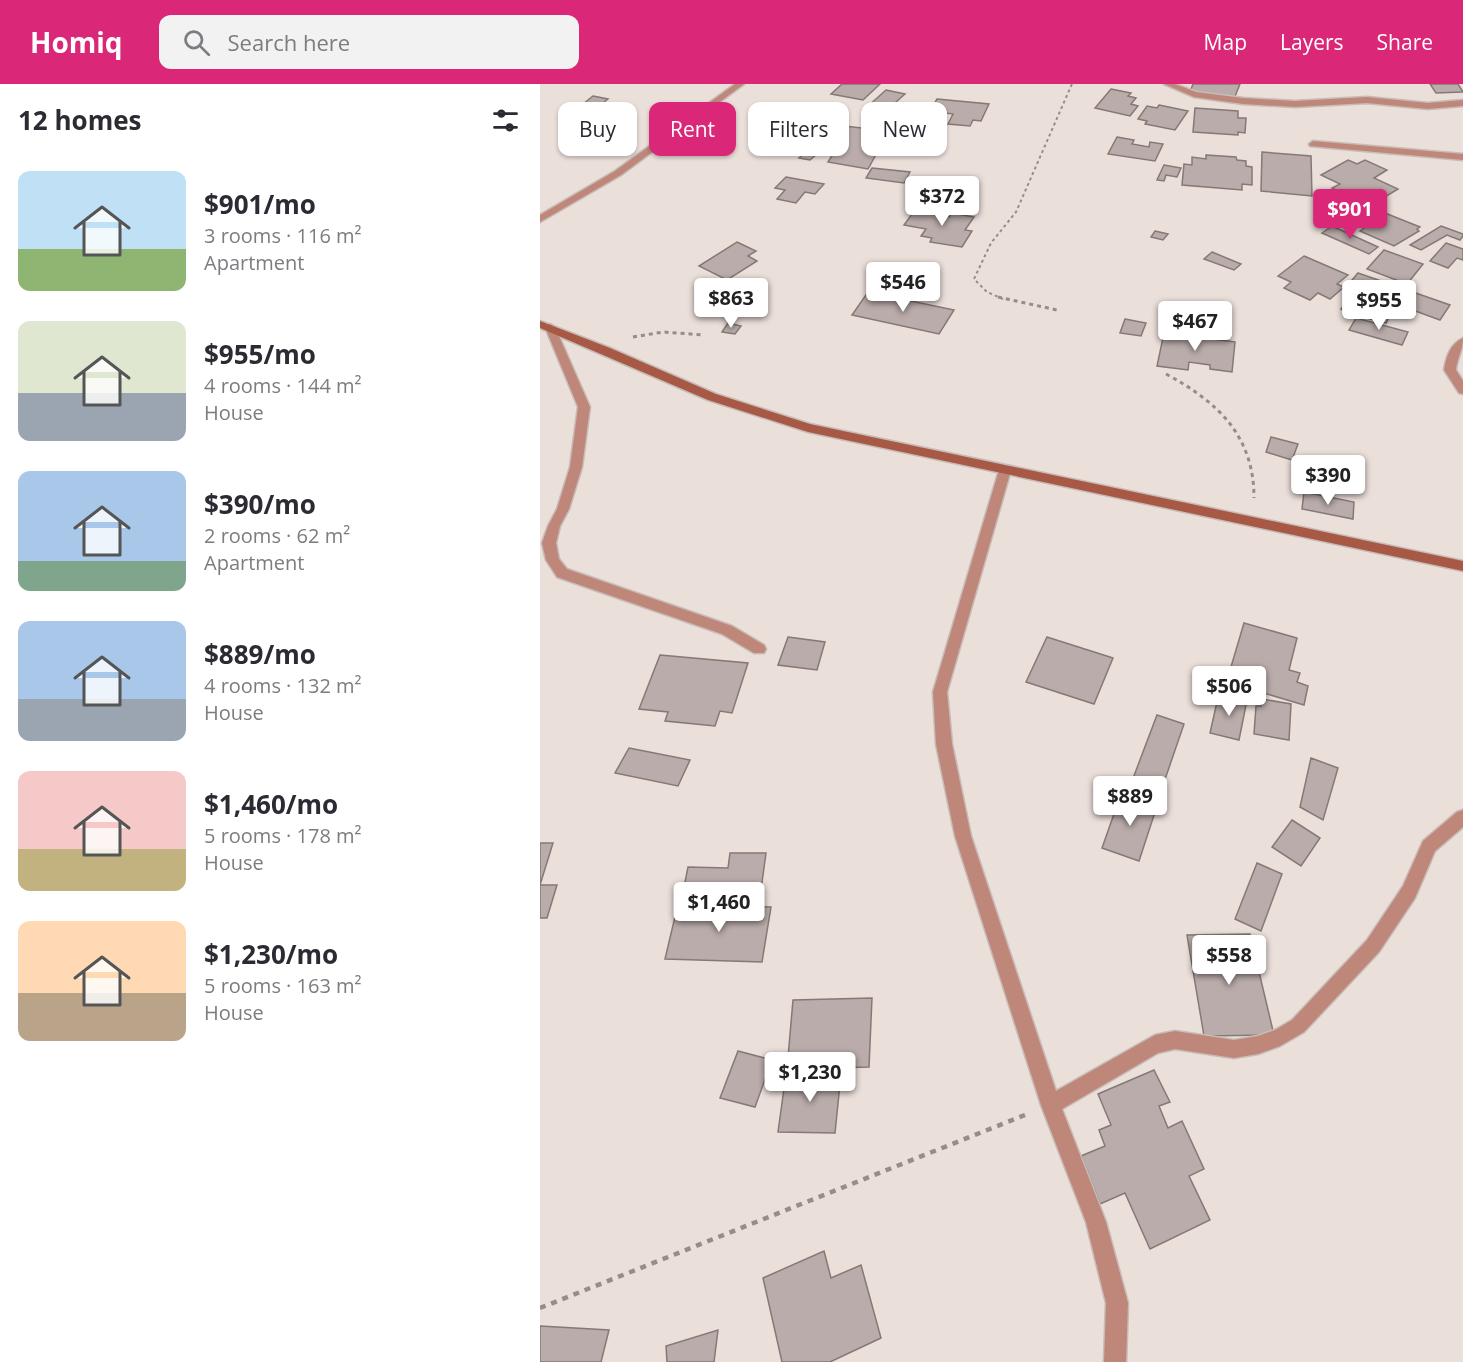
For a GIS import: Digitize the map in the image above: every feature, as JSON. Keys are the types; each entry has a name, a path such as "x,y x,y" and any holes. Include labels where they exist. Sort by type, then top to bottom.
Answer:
{"street":[{"path":"540,219 598,187 630,166 740,84"},
{"path":"1168,84 1194,94 1243,101 1295,104 1367,100 1428,106 1463,103"},
{"path":"1313,144 1463,157"},
{"path":"545,326 712,397 808,428 1463,566"},
{"path":"545,326 584,406 576,467 563,509 554,526 549,543 553,560 562,573 727,630 759,649"},
{"path":"1463,341 1452,355 1450,370 1463,390"},
{"path":"1005,470 940,692 944,744 963,836 1051,1105 1096,1222 1117,1304 1115,1362"},
{"path":"1051,1105 1155,1044 1175,1040 1234,1049 1258,1045 1280,1037 1298,1026 1373,946 1409,892 1429,846 1463,817"}],"path":[{"path":"1058,310 988,294 977,287 974,279 991,243 1016,212 1072,84"},
{"path":"606,350 649,333 704,335"},
{"path":"1166,374 1202,394 1242,440 1251,458 1254,476 1254,496 1248,519"},
{"path":"540,1308 1051,1105"}],"building":[{"path":"842,84 880,84 863,100 831,94"},
{"path":"1193,84 1240,84 1234,99 1190,92"},
{"path":"1430,84 1458,84 1463,92 1436,93"},
{"path":"1111,89 1131,93 1128,96 1136,98 1131,104 1138,106 1130,116 1095,108"},
{"path":"886,90 905,94 896,102 873,102"},
{"path":"593,96 608,99 604,102 586,102"},
{"path":"937,99 989,104 981,121 973,120 970,126 948,124 953,114 947,113 947,102 935,102"},
{"path":"1159,105 1188,111 1175,130 1145,124 1147,121 1138,119 1147,106 1157,108"},
{"path":"1195,108 1238,111 1238,118 1246,118 1245,133 1238,132 1238,135 1193,132"},
{"path":"849,127 861,128 861,156 875,156 868,169 828,162 832,156 849,156"},
{"path":"1117,137 1134,140 1132,144 1149,147 1150,142 1163,144 1155,161 1108,154"},
{"path":"1262,152 1311,156 1312,196 1261,191"},
{"path":"1206,155 1236,157 1237,160 1246,161 1246,166 1252,167 1252,185 1242,184 1242,190 1182,185 1184,164 1192,165 1192,157 1206,159"},
{"path":"801,156 815,156 810,160 799,158"},
{"path":"1348,160 1357,164 1365,160 1387,170 1374,178 1398,189 1385,197 1374,192 1359,201 1332,188 1340,184 1321,175"},
{"path":"1164,165 1181,168 1177,177 1166,175 1164,181 1157,180"},
{"path":"872,168 910,172 904,183 866,178"},
{"path":"786,177 824,184 815,194 805,192 796,203 777,199 785,190 775,188"},
{"path":"930,209 942,211 939,215 949,217 952,213 974,217 965,230 972,231 962,247 930,242 932,238 921,236 926,229 904,225 915,210 928,213"},
{"path":"1385,213 1420,227 1417,229 1419,231 1394,246 1360,231"},
{"path":"1332,226 1378,247 1369,254 1322,233"},
{"path":"1441,226 1463,234 1463,236 1460,240 1447,235 1421,250 1410,245"},
{"path":"1155,231 1168,234 1163,240 1151,237"},
{"path":"737,242 756,251 748,256 757,261 727,280 699,266"},
{"path":"1446,243 1463,249 1463,260 1457,258 1448,268 1430,261"},
{"path":"1384,250 1423,264 1407,284 1367,269"},
{"path":"1212,252 1241,264 1234,270 1204,259"},
{"path":"1304,256 1348,275 1337,284 1344,287 1330,299 1318,293 1310,300 1284,288 1291,282 1278,276"},
{"path":"1358,273 1450,305 1440,320 1388,301 1383,307 1346,294 1351,288 1347,286"},
{"path":"868,292 954,310 939,334 852,315"},
{"path":"1348,299 1364,304 1357,314 1341,309"},
{"path":"1369,305 1392,311 1386,323 1363,317"},
{"path":"1356,318 1408,332 1402,345 1349,330"},
{"path":"1125,319 1146,323 1141,336 1120,333"},
{"path":"728,323 741,326 735,334 722,332"},
{"path":"1165,328 1184,330 1183,335 1235,342 1232,372 1210,369 1210,365 1189,362 1188,370 1157,366"},
{"path":"1271,437 1298,444 1292,460 1266,452"},
{"path":"1304,492 1354,502 1353,519 1302,509"},
{"path":"1244,623 1297,638 1289,670 1300,673 1297,682 1308,686 1304,705 1247,688 1249,683 1228,677"},
{"path":"788,637 825,642 817,670 778,665"},
{"path":"1047,637 1113,658 1094,704 1026,682"},
{"path":"660,655 748,663 732,713 720,711 715,726 665,721 668,712 639,709"},
{"path":"1219,693 1247,700 1239,740 1210,733"},
{"path":"1262,699 1291,704 1289,740 1254,734 1256,706 1261,706"},
{"path":"1157,715 1184,724 1161,791 1132,781"},
{"path":"629,748 690,760 678,786 615,773"},
{"path":"1311,758 1338,768 1323,820 1300,807"},
{"path":"1121,794 1157,806 1139,861 1102,848"},
{"path":"1292,820 1320,838 1301,866 1272,847"},
{"path":"540,843 553,843 540,885"},
{"path":"730,853 766,853 760,897 682,897 688,867 728,868"},
{"path":"1257,863 1282,874 1261,931 1235,919"},
{"path":"540,885 557,885 547,918 540,918"},
{"path":"678,904 771,907 762,962 665,959"},
{"path":"1250,934 1274,1035 1204,1036 1187,935"},
{"path":"872,998 869,1067 787,1069 793,1000"},
{"path":"738,1051 772,1060 755,1107 720,1098"},
{"path":"1154,1070 1170,1102 1159,1106 1168,1128 1182,1121 1204,1169 1189,1176 1210,1220 1150,1249 1125,1193 1100,1204 1081,1156 1105,1146 1099,1130 1111,1125 1098,1094"},
{"path":"786,1074 841,1074 835,1133 778,1132"},
{"path":"824,1251 831,1278 861,1265 881,1338 830,1362 782,1362 763,1278"},
{"path":"540,1326 609,1330 601,1362 540,1362"},
{"path":"718,1330 714,1362 667,1362 666,1346"}]}
